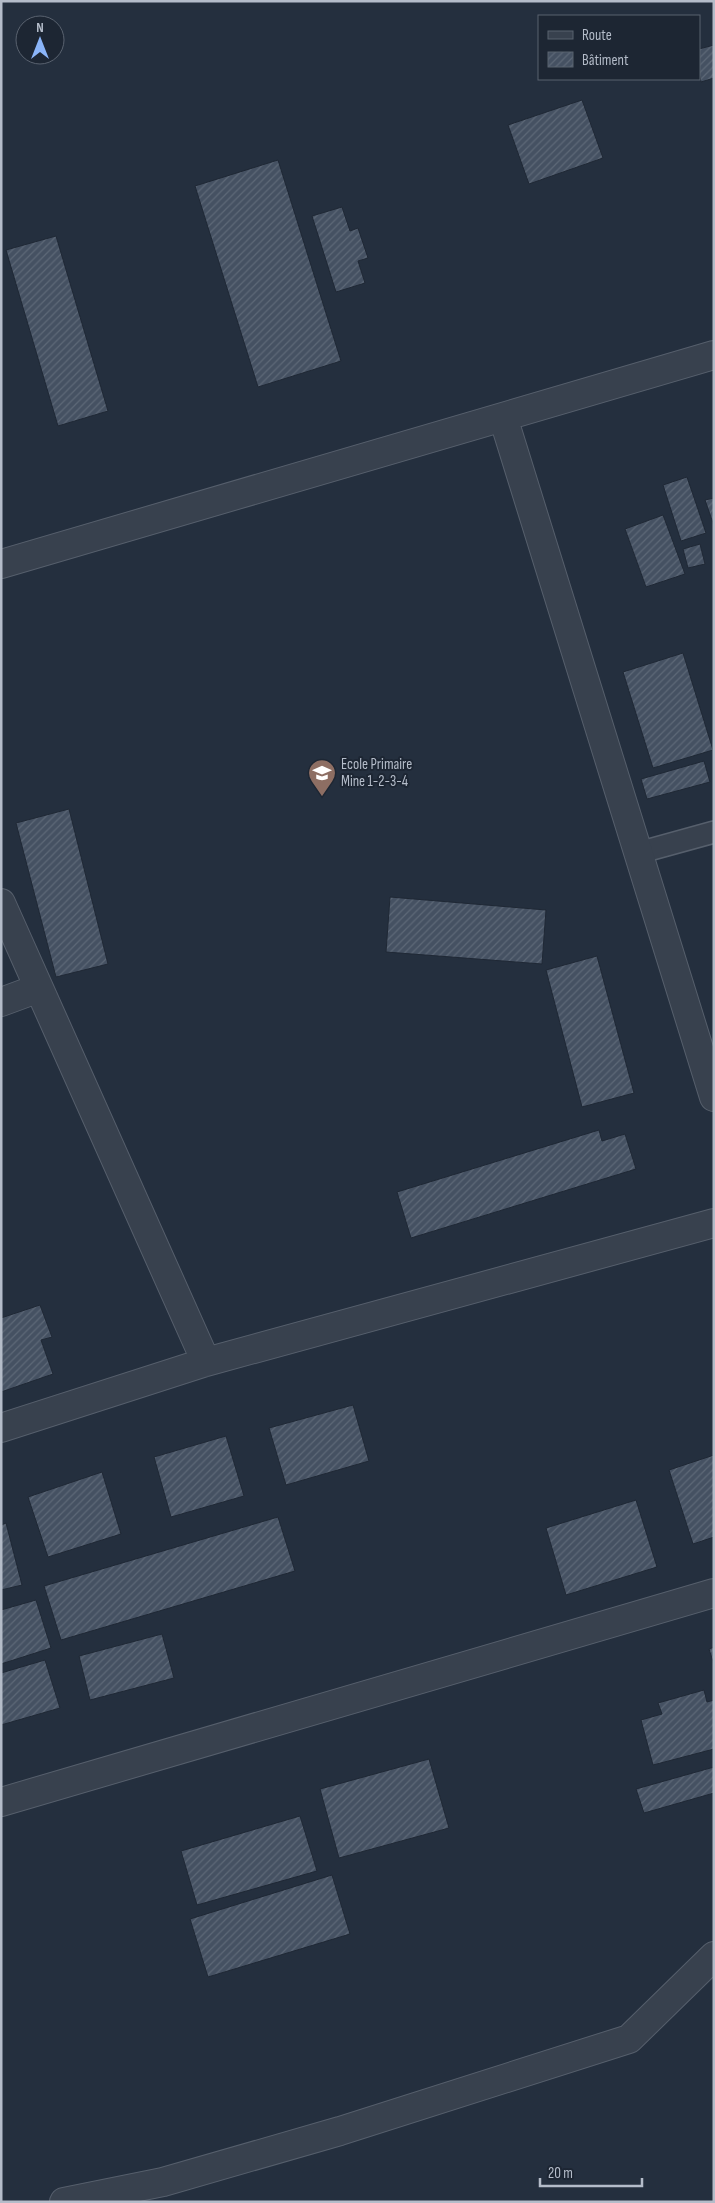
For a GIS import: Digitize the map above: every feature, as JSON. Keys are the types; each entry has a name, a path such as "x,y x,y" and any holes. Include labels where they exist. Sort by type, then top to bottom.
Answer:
{"street":[{"path":"1,564 714,355"},
{"path":"503,417 714,1097"},
{"path":"1,903 206,1362"},
{"path":"1,1002 39,988"},
{"path":"1,1428 206,1362 714,1223"},
{"path":"1,1802 714,1593"},
{"path":"64,2202 163,2182 284,2147 629,2039 714,1956"}],"lane":[{"path":"638,853 714,832"}],"building":[{"path":"714,45 714,78 701,82 700,78 700,49"},
{"path":"582,100 603,158 529,184 508,125"},
{"path":"278,160 341,361 258,387 195,186"},
{"path":"342,207 350,231 358,228 368,258 358,261 365,283 336,292 312,216"},
{"path":"56,236 108,411 58,426 6,250"},
{"path":"687,477 706,533 681,541 663,485"},
{"path":"714,498 714,526 705,500"},
{"path":"663,515 685,574 646,587 625,529"},
{"path":"700,544 705,564 688,568 683,549"},
{"path":"683,653 713,750 653,768 623,672"},
{"path":"704,761 710,782 647,799 641,779"},
{"path":"69,809 108,964 56,977 16,823"},
{"path":"390,897 546,910 542,964 386,952"},
{"path":"597,956 634,1093 582,1107 546,970"},
{"path":"599,1130 602,1141 625,1134 636,1169 411,1238 397,1192"},
{"path":"40,1305 52,1337 41,1340 53,1374 1,1392 1,1318"},
{"path":"353,1405 369,1461 286,1485 269,1428"},
{"path":"226,1436 244,1496 171,1517 154,1457"},
{"path":"714,1455 714,1537 693,1544 669,1470"},
{"path":"102,1472 121,1534 48,1557 28,1497"},
{"path":"636,1500 657,1567 566,1595 546,1528"},
{"path":"278,1517 295,1571 61,1640 44,1586"},
{"path":"6,1523 22,1585 1,1590 1,1525"},
{"path":"36,1600 51,1648 1,1664 1,1610"},
{"path":"162,1634 174,1678 90,1700 79,1656"},
{"path":"714,1647 714,1665 709,1649"},
{"path":"45,1660 60,1708 1,1725 1,1673"},
{"path":"704,1690 707,1702 714,1700 714,1749 653,1765 641,1720 662,1714 658,1703"},
{"path":"429,1759 449,1828 339,1858 320,1789"},
{"path":"714,1767 714,1793 644,1813 636,1789"},
{"path":"300,1816 317,1871 197,1905 181,1851"},
{"path":"332,1875 350,1934 208,1977 190,1919"}],"place":[{"name":"Ecole Primaire Mine 1-2-3-4","path":"322,797"}]}
